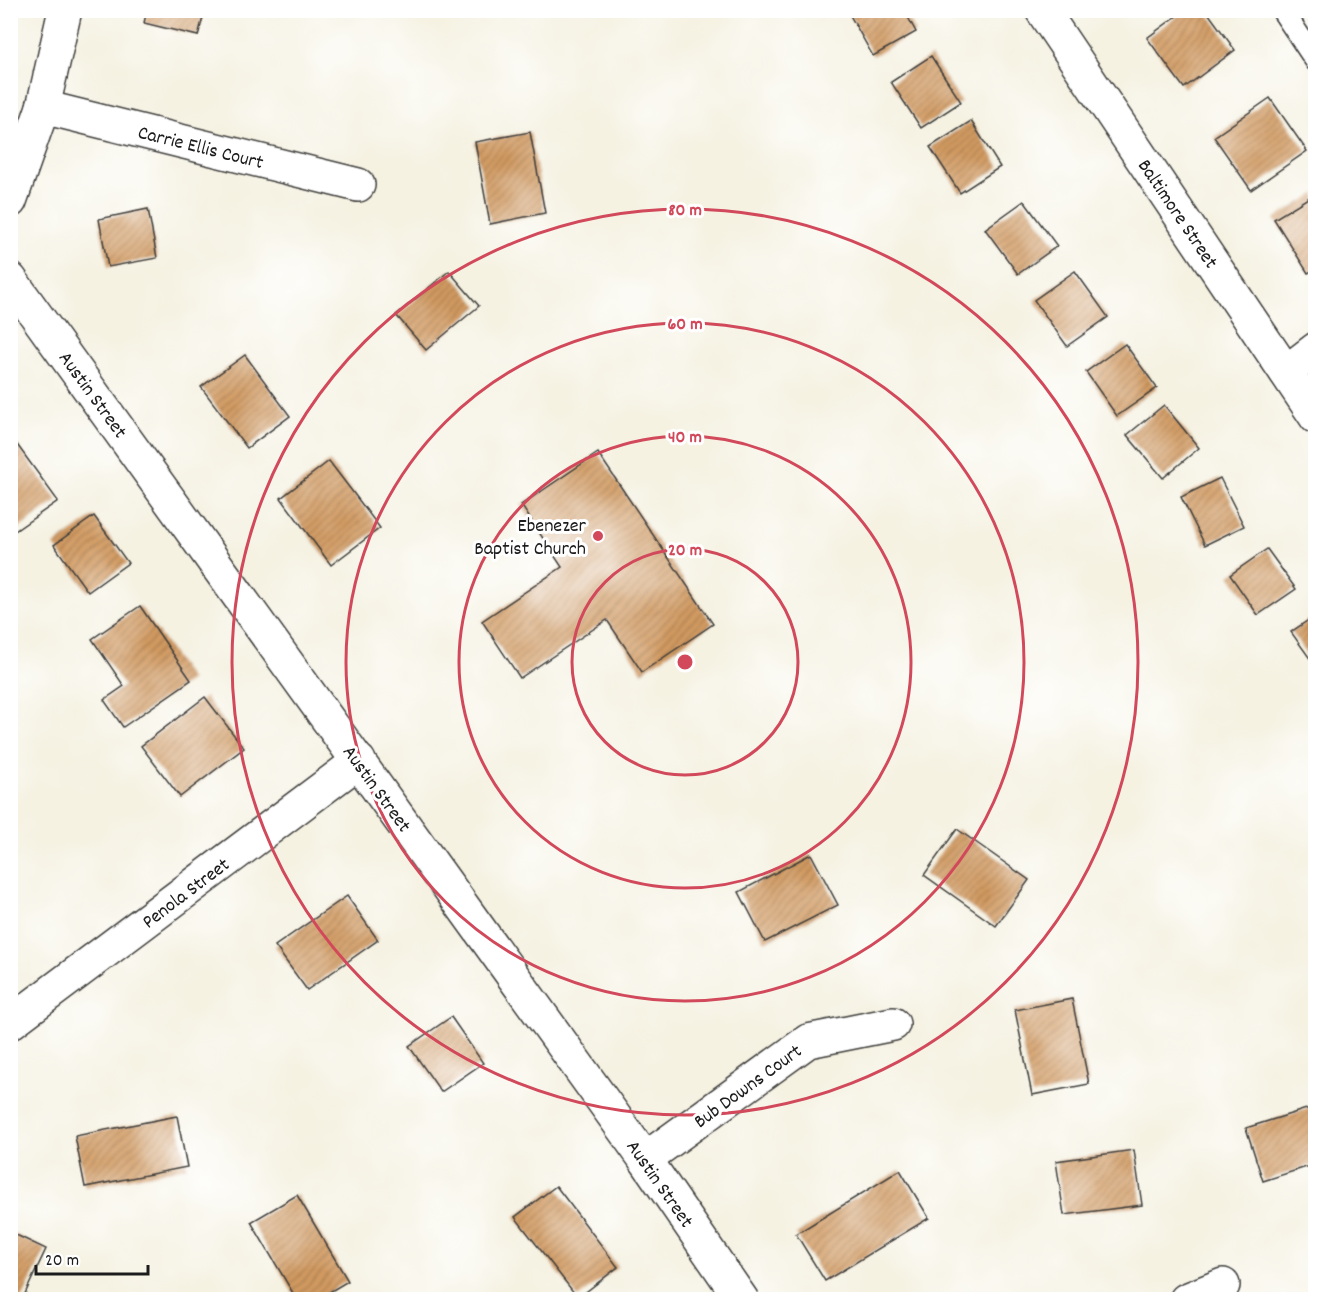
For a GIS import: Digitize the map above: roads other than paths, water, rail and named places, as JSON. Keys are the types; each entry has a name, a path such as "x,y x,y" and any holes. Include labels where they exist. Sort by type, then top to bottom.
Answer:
{"street":[{"path":"10,201 43,107 65,10"},
{"name":"Baltimore Street","path":"1042,10 1316,417"},
{"name":"Carrie Ellis Court","path":"43,107 358,185"},
{"name":"Austin Street","path":"14,289 359,761 645,1159 742,1299"},
{"path":"1286,372 1316,349"},
{"name":"Penola Street","path":"10,1023 359,761"},
{"name":"Bub Downs Court","path":"645,1159 808,1041 893,1024"},
{"path":"1186,1299 1223,1285"}],"lane":[{"path":"1282,10 1316,61"}],"place":[{"name":"Ebenezer Baptist Church","path":"598,536"}]}
